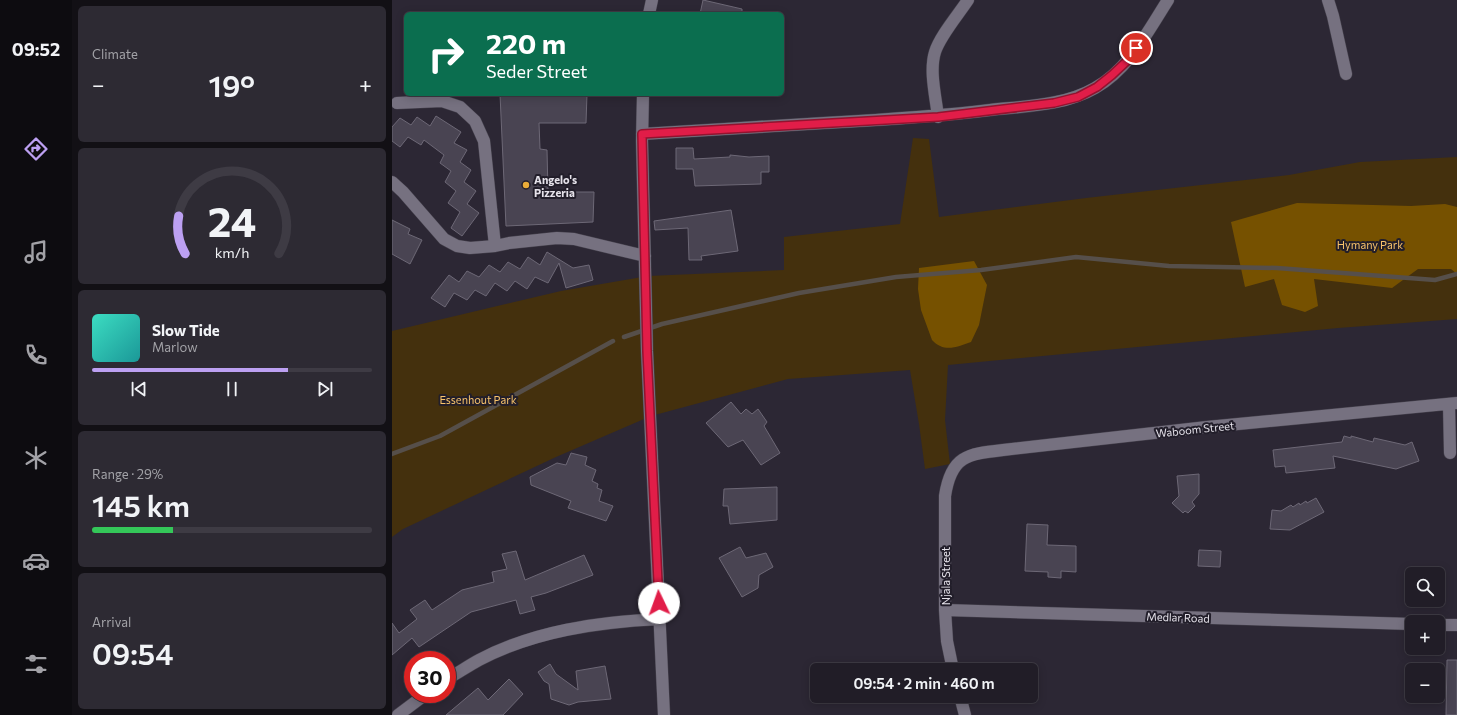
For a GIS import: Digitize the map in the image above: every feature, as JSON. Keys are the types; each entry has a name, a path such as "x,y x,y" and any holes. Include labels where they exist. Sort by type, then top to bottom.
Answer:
{"street":[{"path":"649,12 652,0"},
{"path":"938,117 933,71 935,52 939,43 968,0"},
{"path":"642,134 938,117 1054,103 1078,97 1097,87 1128,60 1168,0"},
{"path":"1328,0 1346,74"},
{"path":"643,96 642,134 647,338 664,715"},
{"path":"397,103 442,101 460,107 474,121 484,141 495,246"},
{"path":"392,182 403,192 444,239 457,246 470,248 495,246 557,238 574,239 645,256"},
{"path":"1450,453 1453,403"},
{"name":"Waboom Street","path":"947,482 954,468 960,461 971,454 983,452 1207,427 1453,403"},
{"name":"Njala Street","path":"947,482 944,512 945,610 947,641 952,663"},
{"name":"Medlar Road","path":"945,610 1405,624"},
{"path":"456,674 479,660 497,652 547,634 609,623 660,619"},
{"path":"1445,625 1457,626"},
{"path":"398,715 414,703"},
{"path":"962,703 966,715"}],"green space":[{"name":"Hymany Park","path":"913,138 929,139 939,217 1086,198 1289,175 1360,162 1457,157 1457,319 1338,328 948,365 945,420 950,464 925,469 910,370 788,379 651,416 556,457 403,529 392,537 392,331 561,291 648,276 784,270 784,237 900,224"},
{"path":"1297,203 1411,206 1445,204 1457,207 1457,274 1451,269 1418,269 1392,288 1314,279 1318,306 1305,312 1282,305 1274,279 1245,287 1231,222"},
{"path":"974,261 987,285 979,325 971,342 961,346 946,348 932,340 921,310 918,289 919,268"}],"building":[{"path":"703,0 742,9 742,12 700,12"},
{"path":"500,96 587,96 586,123 539,123 540,149 547,150 548,192 594,192 593,222 506,226"},
{"path":"436,116 461,132 454,143 467,150 460,162 471,170 464,182 476,191 467,204 479,213 462,236 451,228 460,212 448,203 456,191 445,182 451,171 440,163 444,155 424,140 421,145 408,137 400,147 392,141 392,127 400,118 411,125 417,117 430,126"},
{"path":"676,148 693,148 694,159 730,157 730,155 749,157 769,156 769,172 761,172 761,184 695,186 693,169 676,169"},
{"path":"731,210 738,251 701,256 702,260 689,260 688,228 655,230 654,221"},
{"path":"392,220 410,229 408,234 422,240 410,264 392,254"},
{"path":"547,252 573,268 589,265 593,280 566,288 559,263 548,283 535,277 527,289 515,281 507,291 495,283 486,296 475,290 467,300 454,293 445,307 431,298 449,275 459,282 467,271 479,277 489,265 500,272 508,262 520,269 528,257 540,265"},
{"path":"731,402 741,414 746,409 752,414 758,409 767,422 764,426 780,453 761,465 743,440 728,447 706,423"},
{"path":"1344,436 1351,438 1351,436 1373,442 1374,438 1405,445 1412,442 1419,461 1396,469 1333,456 1335,468 1286,473 1285,466 1275,467 1273,450 1342,442"},
{"path":"571,453 587,457 585,465 596,470 592,481 598,484 597,488 602,490 599,501 613,506 606,521 568,508 571,501 531,485 530,477 557,463 566,465"},
{"path":"1199,474 1199,494 1192,502 1195,506 1188,513 1185,511 1183,513 1172,503 1179,496 1177,476"},
{"path":"777,487 777,520 730,524 728,506 723,506 724,489"},
{"path":"1316,498 1324,512 1290,530 1270,529 1272,510 1281,511 1291,505 1293,507 1299,503 1300,505 1306,501 1307,503"},
{"path":"1027,524 1048,525 1047,545 1076,546 1076,572 1061,571 1061,578 1048,577 1048,572 1025,571"},
{"path":"740,547 746,558 766,553 773,567 759,575 758,588 742,597 719,558"},
{"path":"1199,550 1221,551 1220,567 1198,566"},
{"path":"516,551 525,580 584,555 593,575 546,593 531,597 535,610 520,614 516,600 471,612 419,647 412,638 392,655 392,623 399,633 417,619 410,610 425,600 432,610 462,590 494,582 492,572 507,569 502,554"},
{"path":"1447,660 1457,660 1457,715 1446,715"},
{"path":"550,664 556,674 578,690 576,671 605,666 611,699 578,702 569,705 551,699 549,684 544,681 538,672"},
{"path":"509,679 523,694 503,715 446,715 478,688 488,700"}],"waterway":[{"path":"624,337 662,324 799,293 896,277 981,270 1076,257 1169,266 1277,268 1435,280 1457,274"},
{"path":"392,454 440,436 613,341"}],"place":[{"name":"Angelo's Pizzeria","path":"526,185"}],"route":[{"path":"659,603 647,351 642,134 938,117 1054,103 1078,97 1097,87 1128,60 1136,48"}],"park label":[{"name":"Essenhout Park","path":"478,399"}]}
